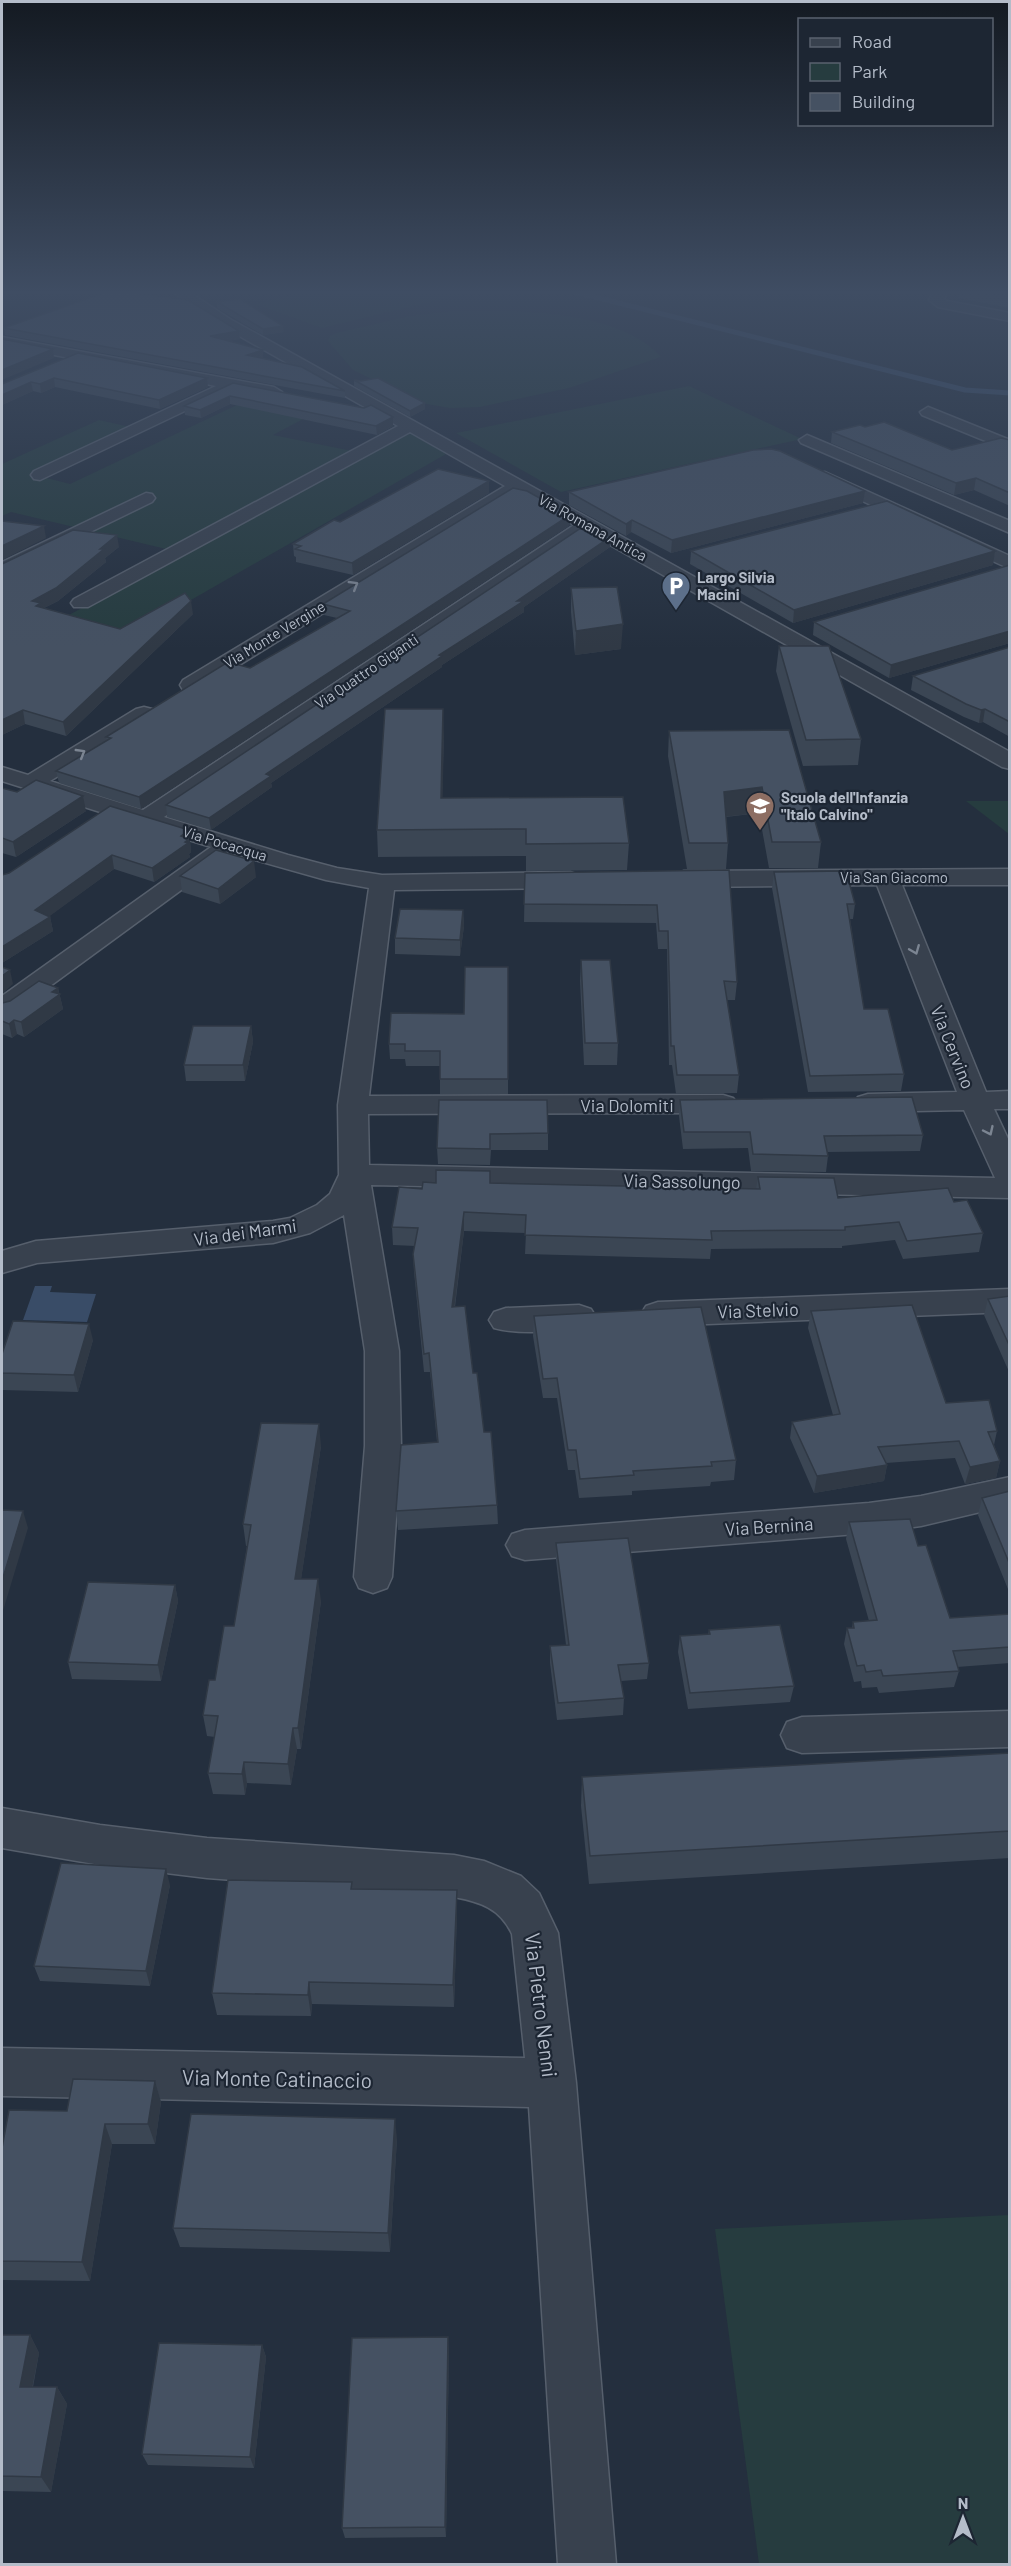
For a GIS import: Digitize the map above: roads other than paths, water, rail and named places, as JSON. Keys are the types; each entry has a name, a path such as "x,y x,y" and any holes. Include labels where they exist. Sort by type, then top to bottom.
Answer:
{"street":[{"path":"40,475 177,410"},
{"path":"368,410 392,414"},
{"name":"Via Romana Antica","path":"384,410 1010,762"},
{"path":"928,412 1010,446"},
{"path":"81,603 411,425"},
{"path":"807,440 1010,528"},
{"path":"805,467 1010,563"},
{"name":"Via Monte Vergine","path":"31,783 518,485"},
{"path":"549,502 572,497"},
{"path":"2,569 146,498"},
{"path":"863,511 886,505"},
{"name":"Via Quattro Giganti","path":"145,819 587,524"},
{"path":"658,564 681,558"},
{"path":"990,574 1010,568"},
{"path":"781,635 803,628"},
{"path":"880,690 912,680"},
{"path":"978,744 1010,734"},
{"name":"Via Pocacqua","path":"2,774 31,783 101,815 145,819 335,874 382,883"},
{"path":"2,1008 228,844"},
{"name":"Via Cervino","path":"886,876 975,1101 1010,1177"},
{"path":"902,916 922,894 959,877"},
{"name":"Via San Giacomo","path":"665,879 1010,877"},
{"path":"382,883 594,880"},
{"name":"Via dei Marmi","path":"2,1262 36,1252 221,1238 287,1229 310,1222 336,1206 346,1193 354,1175 353,1105 382,883"},
{"path":"846,1103 1010,1100"},
{"name":"Via Dolomiti","path":"353,1105 752,1104"},
{"path":"354,1175 382,1351 383,1436 373,1577"},
{"name":"Via Sassolungo","path":"354,1175 1010,1188"},
{"name":"Via Stelvio","path":"506,1320 1010,1300"},
{"name":"Via Bernina","path":"525,1545 869,1518 962,1503 1010,1491"},
{"path":"802,1735 1010,1729"},
{"name":"Via Pietro Nenni","path":"2,1828 100,1845 188,1856 454,1876 472,1879 505,1891 523,1908 535,1934 552,2084 587,2565"},
{"name":"Via Monte Catinaccio","path":"2,2072 552,2084"}],"water":[{"path":"35,1286 52,1286 50,1292 96,1294 87,1322 23,1320"}],"place":[{"name":"Largo Silvia Macini","path":"676,612"},
{"name":"Scuola dell'Infanzia \"Italo Calvino\"","path":"760,832"}]}
